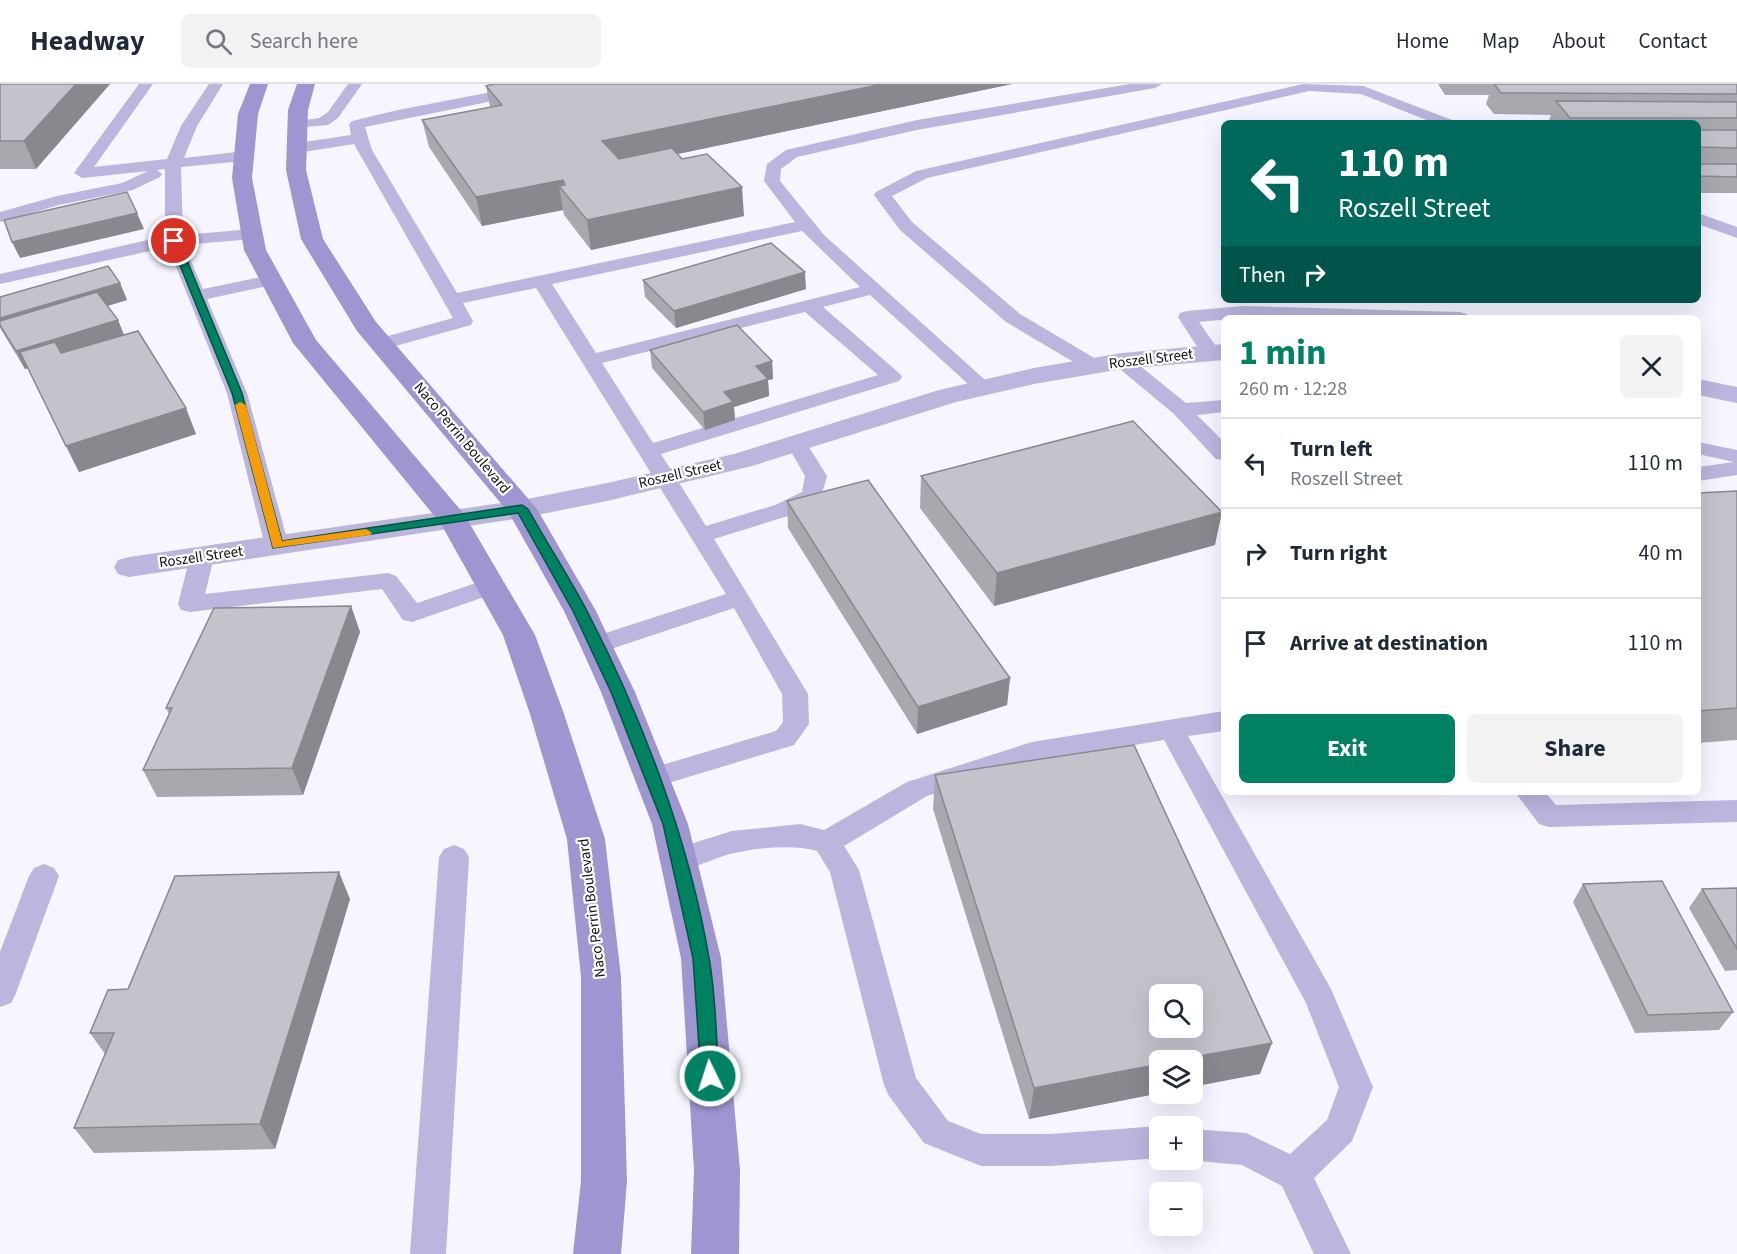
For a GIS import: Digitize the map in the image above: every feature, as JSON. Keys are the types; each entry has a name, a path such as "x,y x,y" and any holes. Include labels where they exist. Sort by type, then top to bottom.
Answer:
{"main road":[{"name":"Naco Perrin Boulevard","path":"259,84 248,114 275,142 296,170 312,239 366,326 522,509 580,611 596,645 618,692 670,824 701,958 717,1170 715,1254"},
{"name":"Naco Perrin Boulevard","path":"306,84 298,110 275,142 243,178 255,250 305,343 454,520 519,635 547,714 586,839 601,977 604,1181 597,1254"}],"street":[{"name":"Roszell Street","path":"129,567 522,509 742,460 948,396 1034,376 1122,361 1217,352"},
{"path":"1701,388 1737,395"}],"lane":[{"path":"146,84 82,173 173,165 275,142 358,131 398,114 556,84"},
{"path":"216,84 189,126 173,165 174,241 237,393 277,546"},
{"path":"275,142 323,122 333,115 355,84"},
{"path":"984,388 818,239 772,181 773,168 792,153 917,125 1155,84"},
{"path":"1094,366 1013,318 906,226 882,195 922,174 1309,87 1363,90 1439,120"},
{"path":"323,122 358,131 464,321 381,344"},
{"path":"0,217 57,201 128,187 173,165"},
{"path":"1701,219 1737,232"},
{"path":"452,300 806,225"},
{"path":"0,279 160,242 252,234"},
{"path":"197,296 272,280"},
{"path":"541,281 702,535 795,694 796,724 785,738 652,778"},
{"path":"590,360 873,289"},
{"path":"649,451 892,377 809,305"},
{"path":"1217,352 1187,317 1242,312 1351,315"},
{"path":"1122,361 1182,410 1221,451"},
{"path":"1182,410 1221,406"},
{"path":"702,535 783,510 812,495 816,476 797,443"},
{"path":"1701,449 1737,456"},
{"path":"1701,474 1737,468"},
{"path":"202,557 190,604 388,581 412,614 491,586"},
{"path":"596,645 740,597"},
{"path":"827,842 917,789 1032,752 1221,721"},
{"path":"1171,729 1320,999 1356,1087 1340,1130 1294,1174"},
{"path":"1532,795 1549,816 1737,811"},
{"path":"678,859 732,842 800,835 827,842 844,870 901,1085 936,1132 981,1150 1050,1150 1149,1143"},
{"path":"428,1254 454,857"},
{"path":"0,993 44,876"},
{"path":"1203,1146 1246,1149 1294,1174 1333,1254"}],"building":[{"path":"0,84 76,84 24,141 0,141"},
{"path":"494,84 883,84 602,141 619,159 672,148 682,159 707,154 742,187 587,220 559,186 565,185 563,180 476,197 422,120 502,105 486,86"},
{"path":"1494,84 1737,84 1737,94 1501,93"},
{"path":"1556,101 1737,102 1737,118 1570,118"},
{"path":"1701,130 1737,130 1737,148 1701,147"},
{"path":"1701,164 1737,164 1737,177 1701,176"},
{"path":"127,192 137,213 12,242 4,220"},
{"path":"771,243 805,272 674,311 643,280"},
{"path":"108,266 120,283 0,318 0,297"},
{"path":"97,292 118,320 16,351 0,325 0,321"},
{"path":"737,325 772,361 756,366 768,379 724,392 733,402 703,412 650,350"},
{"path":"138,331 186,408 66,446 20,352 55,342 61,353"},
{"path":"1133,421 1221,512 997,573 921,476"},
{"path":"868,480 1010,678 918,707 787,501"},
{"path":"1737,491 1737,708 1701,711 1701,493"},
{"path":"351,606 292,768 143,770 172,708 166,708 214,608"},
{"path":"1134,745 1272,1043 1203,1055 1203,1050 1149,1050 1149,1066 1034,1088 935,775"},
{"path":"339,872 260,1124 74,1128 114,1033 90,1033 108,990 128,989 175,876"},
{"path":"1662,881 1733,1012 1648,1015 1583,884"},
{"path":"1737,888 1737,949 1702,889"}],"slow traffic":[{"path":"240,405 277,546 366,533"}],"route":[{"path":"174,241 237,393 277,546 522,509 580,611 596,645 618,692 670,824 701,958 710,1076"}]}
